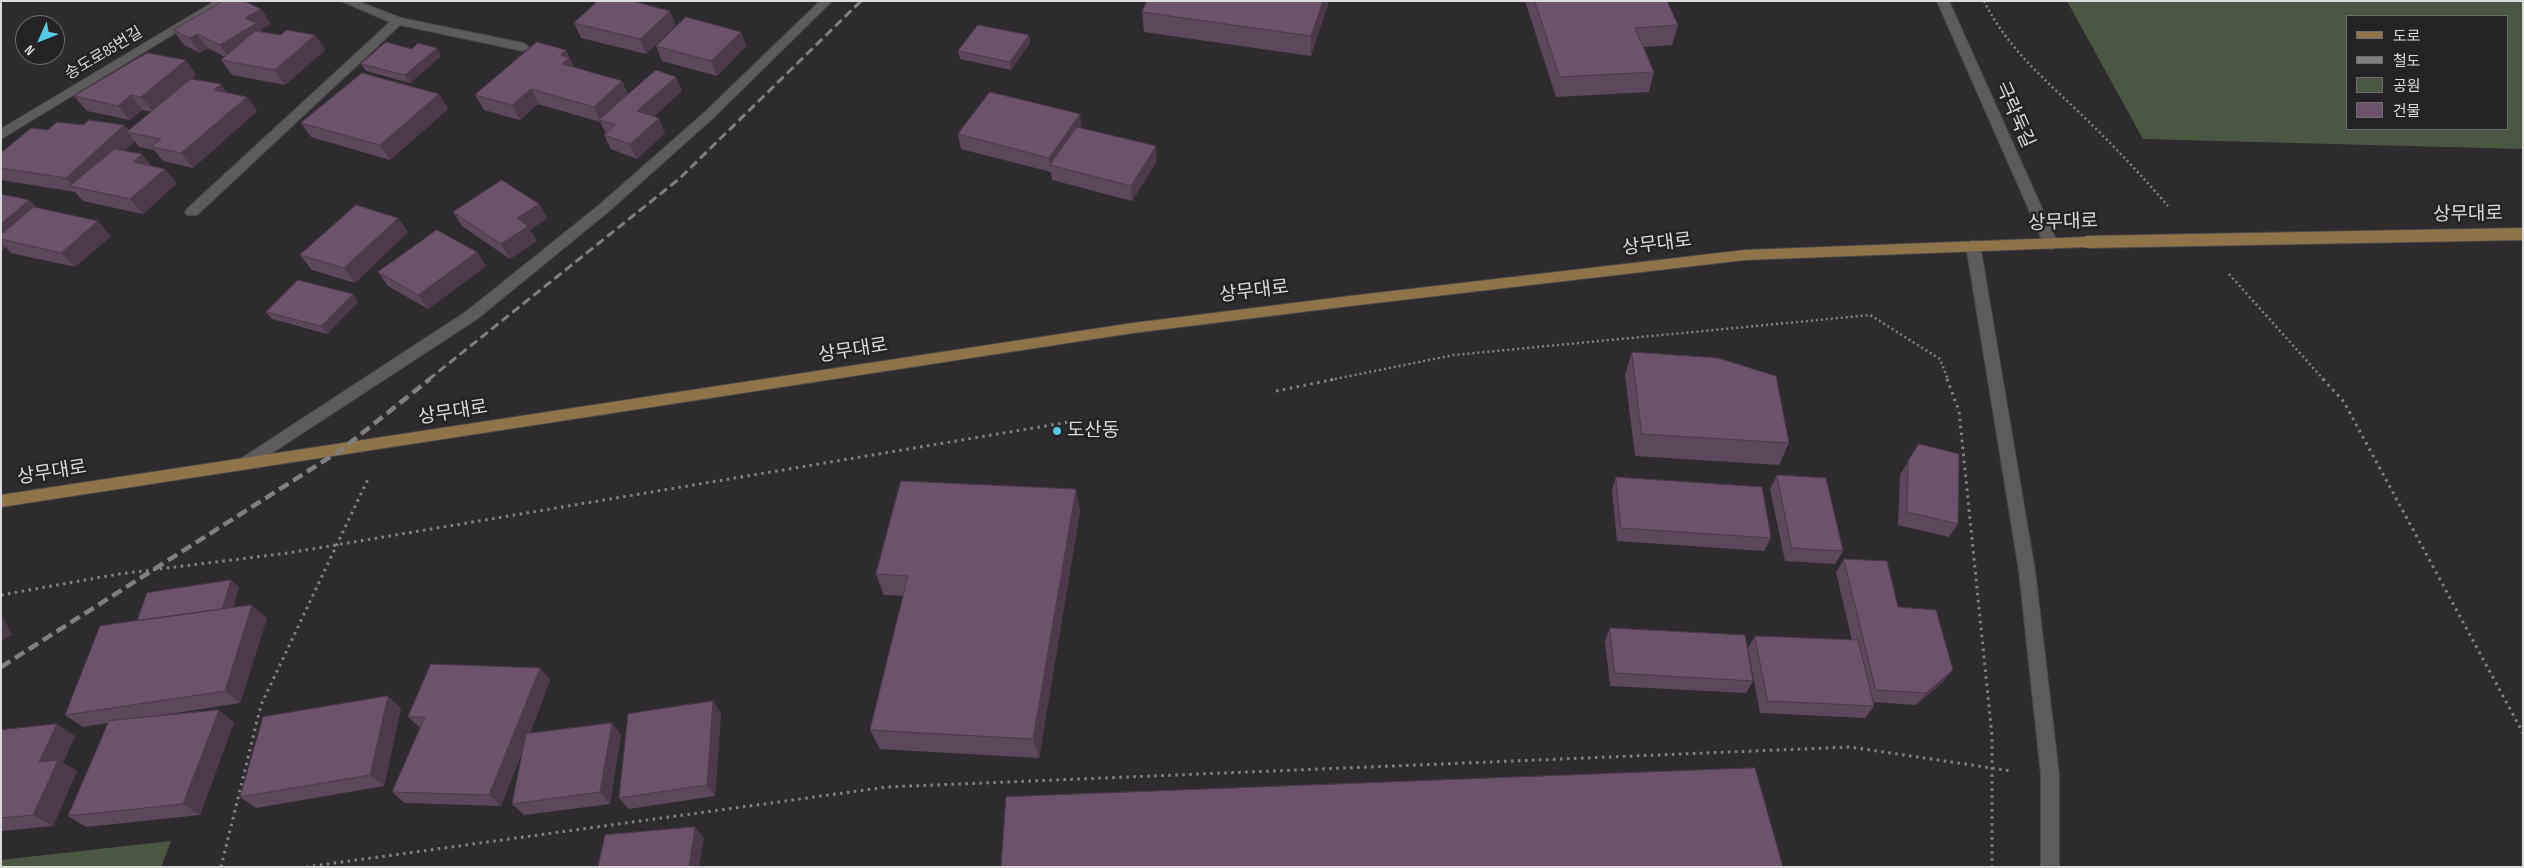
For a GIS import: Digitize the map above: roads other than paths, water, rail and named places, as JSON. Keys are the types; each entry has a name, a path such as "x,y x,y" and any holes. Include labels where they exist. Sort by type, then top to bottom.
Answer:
{"main road":[{"name":"상무대로","path":"1,501 1133,328 1350,300 1745,255 1973,245 2523,234"}],"street":[{"name":"송도로85번길","path":"1,135 223,1"},
{"path":"346,1 398,21 523,47"},
{"path":"244,464 472,315 610,202 709,115 827,1"},
{"name":"극락둑길","path":"1943,1 2051,244"},
{"path":"192,212 398,21"},
{"path":"1973,245 2028,571 2050,775 2050,867"}],"railway":[{"path":"428,380 679,179 861,1"},
{"path":"1,667 341,450 430,379"}],"place":[{"name":"도산동","path":"1057,431"}]}
